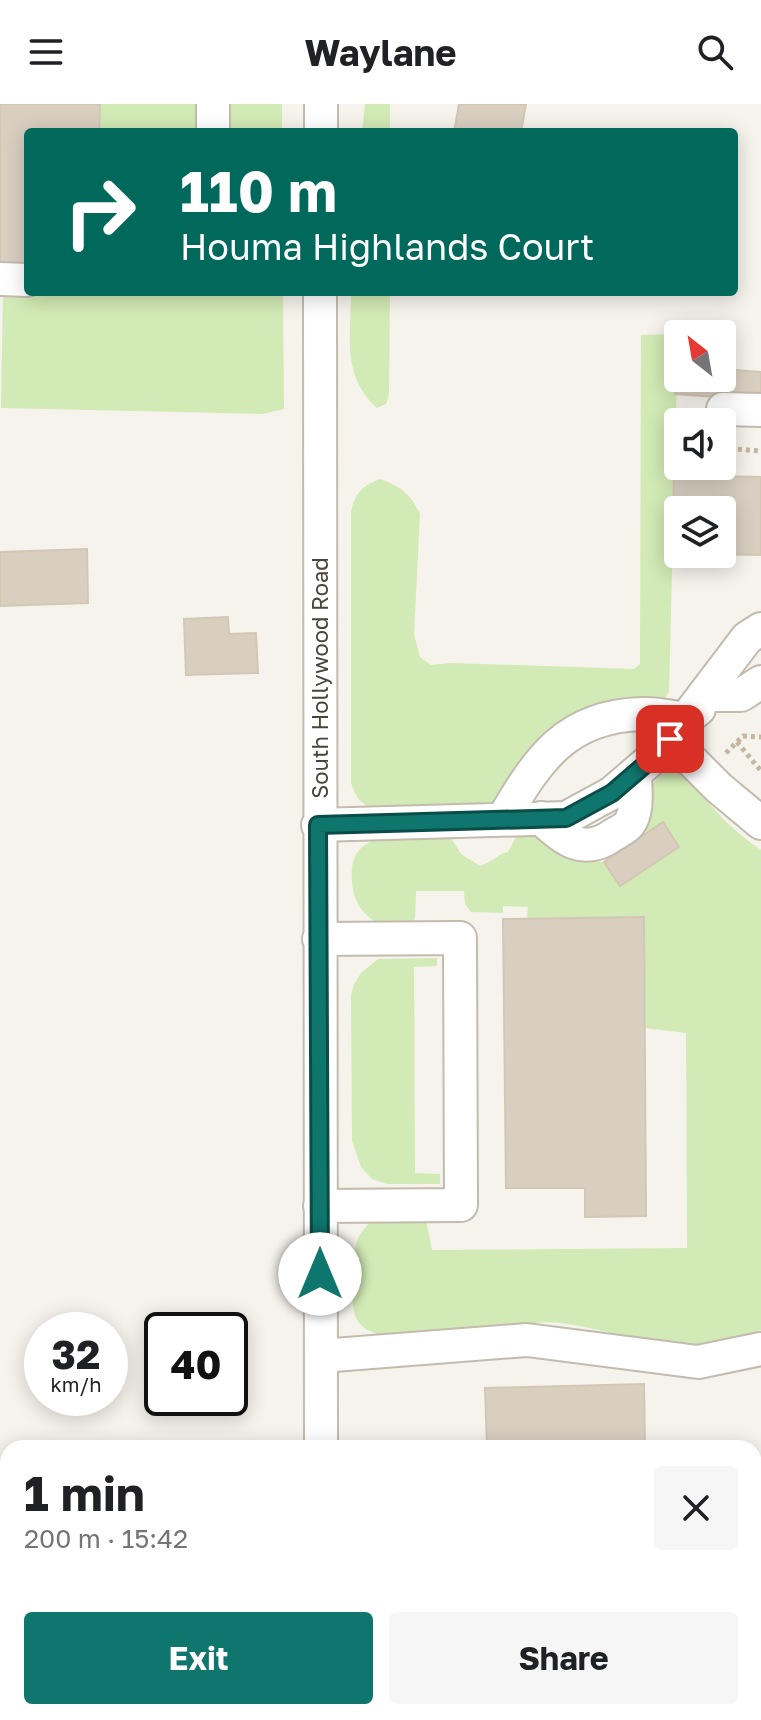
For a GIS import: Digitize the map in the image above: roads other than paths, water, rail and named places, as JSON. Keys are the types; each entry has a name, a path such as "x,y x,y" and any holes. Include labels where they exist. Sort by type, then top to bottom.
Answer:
{"street":[{"path":"213,104 213,128"},
{"path":"321,104 321,128"},
{"path":"0,279 24,280"},
{"name":"South Hollywood Road","path":"320,296 318,825 321,1440"},
{"path":"736,409 761,410"},
{"path":"318,825 566,818 612,793 662,750 747,638 761,629"},
{"path":"678,729 761,654"},
{"path":"716,695 741,695 761,682"},
{"path":"503,819 523,784 551,749 577,729 612,718 644,714 678,729 704,773 761,823"},
{"path":"319,939 460,938 461,1205 320,1206"},
{"path":"321,1356 527,1340 698,1362 761,1349"}]}
